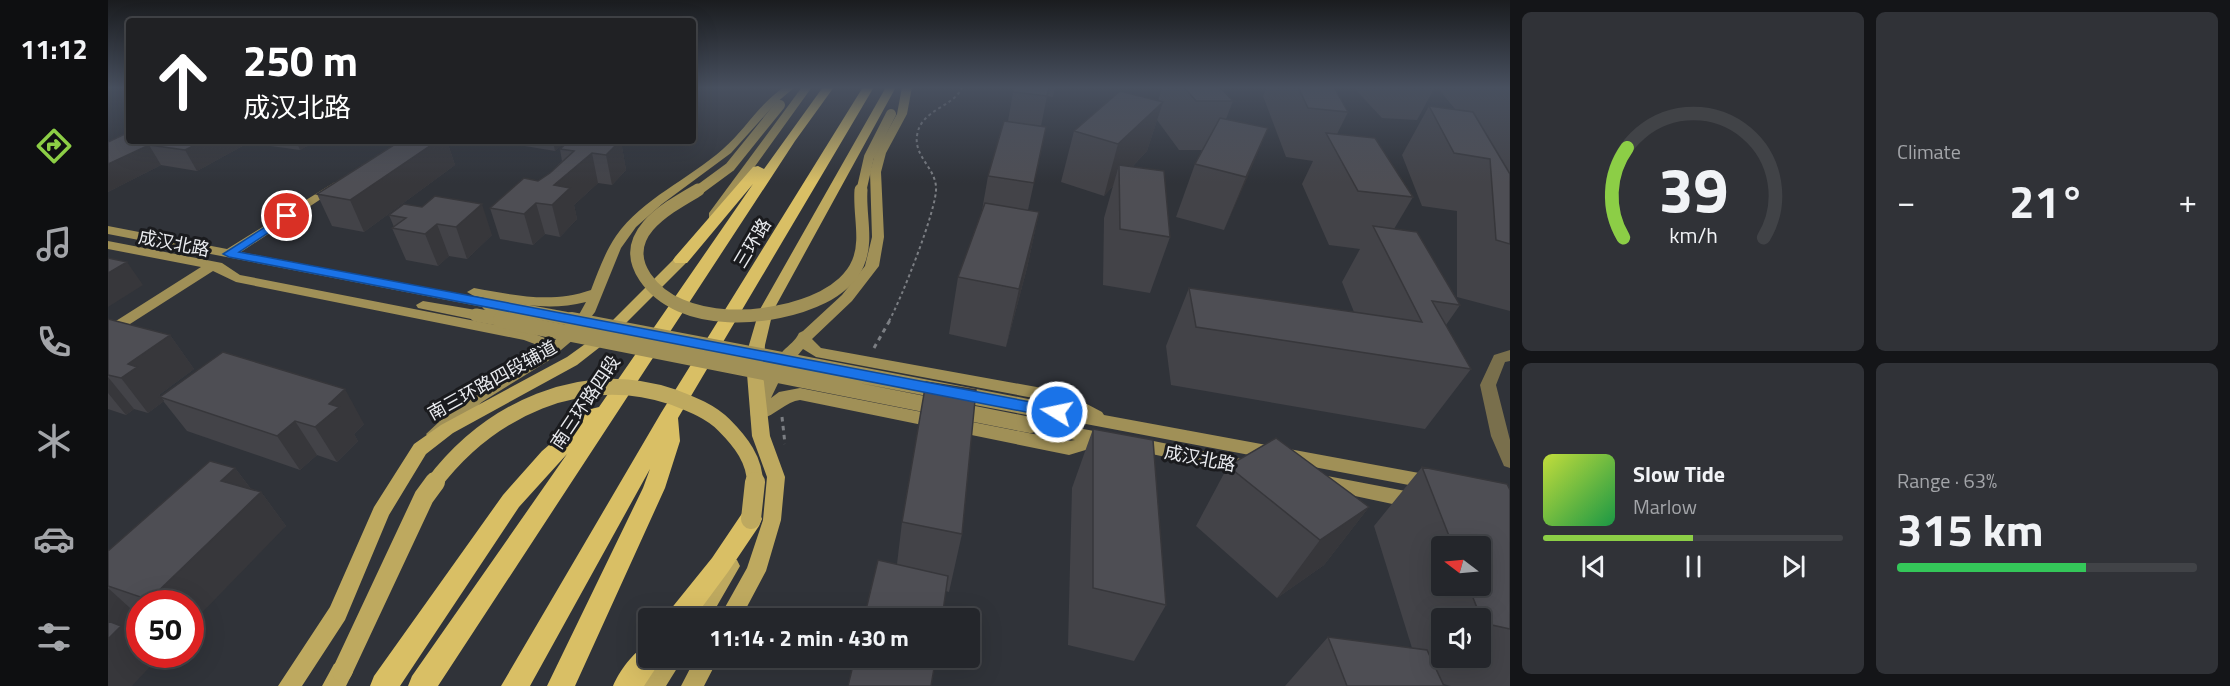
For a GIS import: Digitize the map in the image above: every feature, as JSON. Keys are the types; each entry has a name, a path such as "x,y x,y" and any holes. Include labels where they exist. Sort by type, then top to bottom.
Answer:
{"highway":[{"path":"681,260 796,119"},
{"name":"南三环路四段","path":"422,686 802,119"},
{"name":"三环路","path":"668,418 850,119"},
{"path":"390,676 511,501 549,457 616,399"},
{"path":"561,686 654,488 670,441 668,418"},
{"path":"515,686 668,418"},
{"path":"688,608 751,519"},
{"path":"627,686 641,668"}],"main road":[{"path":"420,449 462,408 492,386 551,352 577,329 621,239 639,217 660,199 699,175 742,137 756,119"},
{"path":"768,119 723,174 658,216 641,238 635,258 642,276 656,292 674,304 704,313 740,317 803,308 832,294 852,275 862,258 861,184 866,165 889,119"},
{"name":"南三环路四段辅道","path":"289,686 338,613 381,512 420,449 447,429 572,361 604,337 681,260 796,119"},
{"path":"736,608 756,571 772,520 776,477 761,436 755,374 757,345 766,311 873,119"},
{"path":"758,415 764,392 776,369 804,336 849,296 873,264 879,224 876,182 878,159 899,119"},
{"path":"229,254 344,178"},
{"name":"成汉北路","path":"108,230 488,304 1032,417"},
{"name":"成汉北路","path":"108,245 1032,417 1452,486"},
{"path":"229,254 277,254 538,304 557,304 595,292"},
{"path":"108,333 213,265 236,278 527,336 545,343 551,352"},
{"path":"804,336 807,345 816,351"},
{"path":"758,415 785,396 800,394 1069,447 1103,429 1064,398 816,351 790,355 778,368 779,379 800,394"},
{"path":"338,679 424,497 442,471 467,442 503,418 532,404 593,386 650,389 706,411 724,424 742,446 754,468 751,519 738,552 705,608"},
{"name":"成汉北路","path":"1103,429 1266,471"},
{"path":"1301,478 1429,504"},
{"path":"653,686 665,668"},
{"path":"692,686 702,668"}],"street":[{"path":"1510,355 1499,358 1488,385 1500,436 1510,461"}],"path":[{"path":"874,348 895,311 935,202 938,187 917,148 916,135 924,119"},
{"path":"782,410 785,444"}],"building":[{"path":"1088,119 1145,119 1118,144 1074,131"},
{"path":"1219,119 1268,128 1246,177 1195,164"},
{"path":"1436,119 1477,119 1510,174 1510,244 1496,240 1490,159 1454,153"},
{"path":"1004,121 1046,127 1034,183 988,176"},
{"path":"126,133 126,144 197,144 185,150 149,145 108,164 108,142"},
{"path":"1326,133 1375,138 1413,197 1358,191"},
{"path":"395,144 433,144 350,200 317,194"},
{"path":"566,144 617,144 606,155 592,153 554,185 570,188 552,205 536,203 524,214 490,208 524,178 538,181 574,151 560,149"},
{"path":"1119,165 1164,171 1170,237 1120,229"},
{"path":"435,196 482,204 456,227 437,224 425,234 392,228 406,218 389,215 404,204 422,207"},
{"path":"985,203 1039,212 1019,289 958,277"},
{"path":"1373,226 1417,232 1460,305 1432,301 1471,369 1196,327 1189,288 1422,322"},
{"path":"108,258 127,262 108,273"},
{"path":"108,319 170,335 128,364 137,367 121,378 108,375"},
{"path":"223,352 345,389 329,404 339,407 315,427 295,421 277,436 160,397"},
{"path":"926,382 976,390 962,534 902,522"},
{"path":"1093,429 1153,440 1166,605 1093,588"},
{"path":"1276,438 1369,507 1320,540 1228,466"},
{"path":"210,461 235,468 221,481 261,492 159,590 126,590 126,592 108,586 108,551"},
{"path":"1422,467 1507,484 1510,490 1510,629 1491,625 1491,608 1477,608 1472,596 1491,596 1491,536 1449,536"},
{"path":"878,560 948,576 943,608 866,608"},
{"path":"108,621 121,626 108,639"},
{"path":"1328,637 1427,650 1431,658 1431,668 1436,668 1444,686 1347,686"},
{"path":"852,668 934,668 931,686 848,686"}],"route":[{"path":"287,216 229,254 1057,412"}]}
